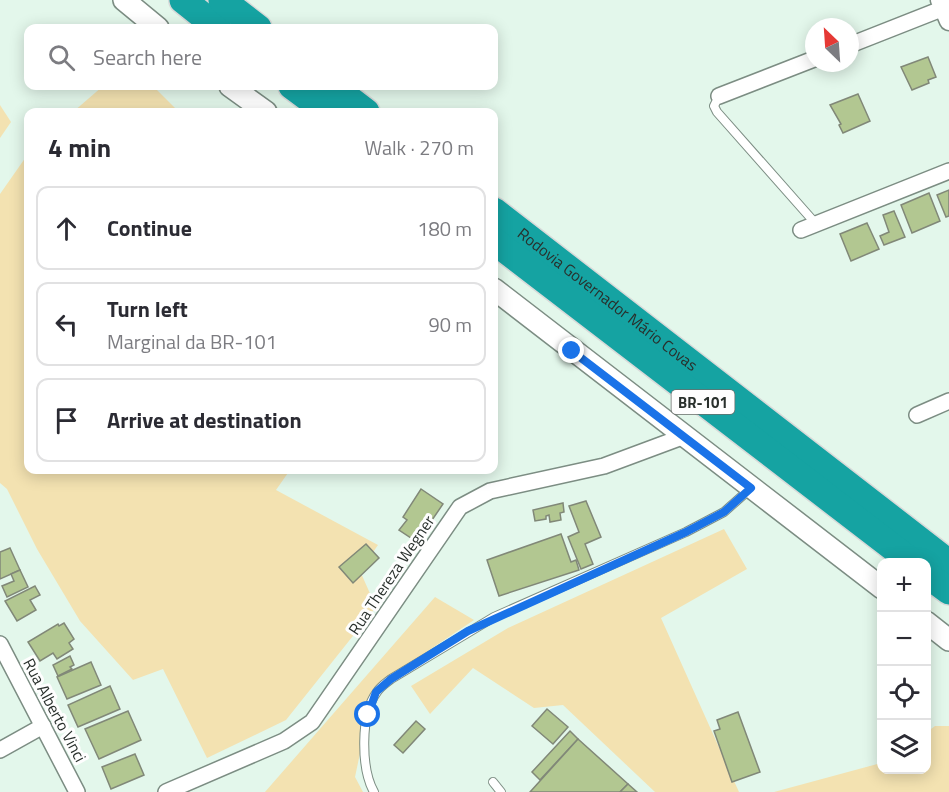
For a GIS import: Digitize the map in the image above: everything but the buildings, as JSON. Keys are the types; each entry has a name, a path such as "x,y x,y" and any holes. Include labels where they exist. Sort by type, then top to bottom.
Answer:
{"highway":[{"path":"183,0 213,24"},
{"path":"222,0 253,24"},
{"path":"297,90 322,108"},
{"path":"337,90 361,108"},
{"name":"Rodovia Governador Mário Covas","path":"498,214 943,565 949,591"},
{"name":"Rodovia Governador Mário Covas","path":"498,243 907,558"}],"main road":[{"path":"124,0 153,24"},
{"path":"236,90 260,108"},
{"path":"498,292 682,437 877,584"},
{"path":"931,625 949,639"}],"street":[{"path":"859,42 944,10"},
{"path":"719,96 805,63"},
{"path":"801,230 949,171"},
{"path":"918,415 949,400"},
{"name":"Rua Thereza Wegner","path":"166,792 284,741 312,722 460,507 490,491 604,466 682,437"},
{"name":"Rua Alberto Vinci","path":"0,644 77,792"},
{"path":"0,750 43,726"}],"lane":[{"path":"719,96 714,106 717,112 816,224"},
{"path":"374,792 363,763 368,715 376,692 391,679 494,617 686,532 724,512 751,488"},
{"path":"493,782 501,792"}],"shaded area":[{"path":"98,90 157,90 175,108 78,108"},
{"path":"0,105 11,122 0,138"},
{"path":"24,160 24,474 287,474 276,490 378,545 360,571 376,607 286,720 207,758 163,669 133,680 80,621 37,549 7,489 0,483 0,194"},
{"path":"724,529 747,569 661,618 739,792 655,792 563,705 534,708 473,668 430,714 411,686 508,628"},
{"path":"435,597 474,620 374,687 355,777 363,792 265,792"},
{"path":"935,726 949,726 949,792 774,792 877,764 877,774 931,774 931,729"}],"route":[{"path":"368,715 376,692 391,679 468,631 494,617 686,532 724,512 751,488 572,351"}]}
